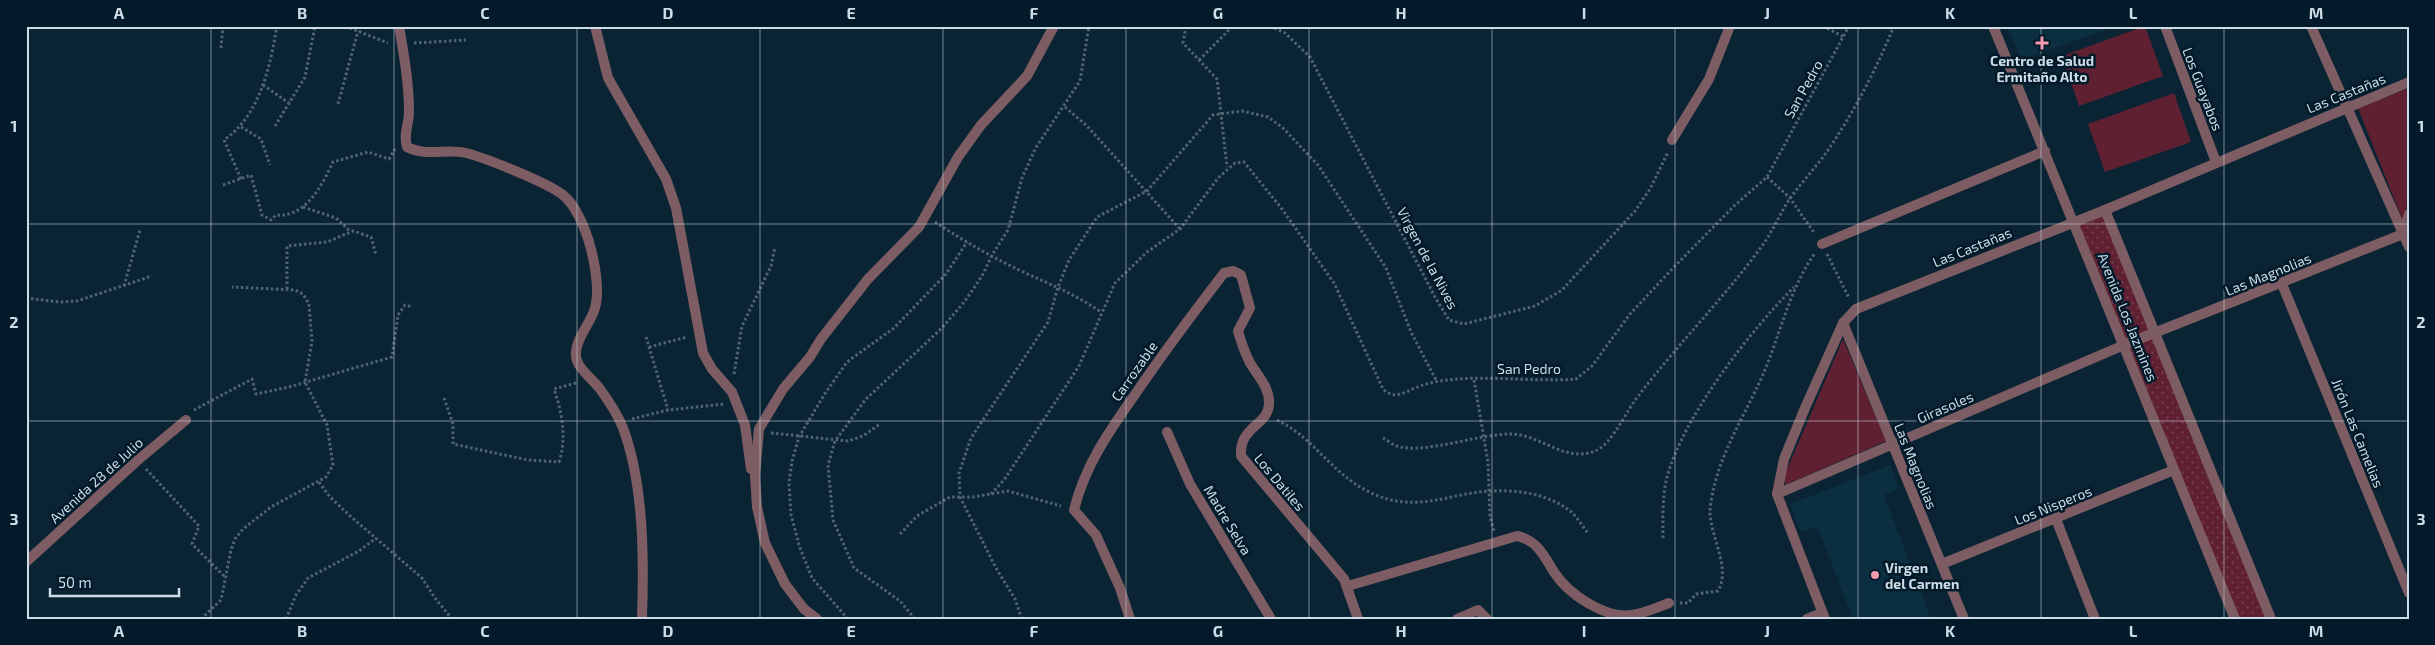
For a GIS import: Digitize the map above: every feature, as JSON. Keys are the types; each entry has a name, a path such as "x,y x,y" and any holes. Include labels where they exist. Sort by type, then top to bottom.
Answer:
{"street":[{"path":"399,26 408,78 409,116 404,136 406,144 418,152 465,153 536,181 563,195 574,207 589,244 597,274 596,307 576,353 579,365 600,389 623,427 636,482 644,566 642,619"},
{"path":"595,26 608,78 666,179 676,208 702,353 712,369 732,392 744,424 757,507 765,543 785,584 804,609 817,619"},
{"path":"757,507 755,476 759,429 784,389 868,279 919,227 958,156 981,125 1027,76 1054,26"},
{"path":"1672,140 1709,79 1730,26"},
{"name":"Avenida Los Jazmines","path":"1993,26 2235,619"},
{"name":"Los Guayabos","path":"2165,26 2216,162"},
{"path":"2311,26 2409,247"},
{"name":"Las Castañas","path":"1777,494 1784,459 1843,324 1856,309 2105,210 2409,82"},
{"path":"1822,244 2045,151"},
{"name":"Avenida Los Jazmines","path":"2105,210 2271,619"},
{"path":"2404,234 2409,214"},
{"name":"Las Magnolias","path":"2124,346 2404,234"},
{"name":"Carrozable","path":"1074,510 1080,484 1108,434 1165,351 1224,273 1233,271 1241,275 1250,308 1238,331 1244,349 1268,394 1269,406 1266,414"},
{"name":"Jirón Las Camelias","path":"2282,284 2409,593"},
{"name":"Las Magnolias","path":"1843,324 1964,619"},
{"name":"Girasoles","path":"1777,494 2124,346"},
{"name":"Los Datiles","path":"1266,414 1246,434 1240,445 1241,456 1326,556 1348,586 1358,619"},
{"name":"Avenida 28 de Julio","path":"26,562 138,460 186,420"},
{"name":"Madre Selva","path":"1167,432 1190,484 1271,619"},
{"name":"Los Nisperos","path":"1942,564 2174,470"},
{"path":"1777,494 1823,616 1807,619"},
{"path":"1074,510 1096,535 1120,588 1130,619"},
{"path":"2056,519 2095,619"},
{"path":"1348,586 1517,536 1527,538 1535,544 1555,574 1567,586 1583,601 1603,611 1631,615 1669,603"},
{"path":"1458,619 1478,610 1487,619"}],"path":[{"path":"221,48 222,26"},
{"path":"241,179 224,140 241,127 249,115 263,85 276,26"},
{"path":"275,126 307,71 315,26"},
{"path":"345,26 395,44 396,38 401,38"},
{"path":"914,619 900,601 854,568 833,520 828,465 835,441 866,399 942,328 965,301 982,276 992,255 1008,230 1022,178 1035,149 1050,123 1065,107 1080,81 1089,26"},
{"path":"991,494 1004,480 1078,366 1114,283 1148,252 1180,229 1227,167 1217,78 1183,43 1186,26"},
{"path":"1199,60 1233,26"},
{"name":"Virgen de la Nives","path":"1270,26 1285,33 1310,57 1436,300 1449,320 1464,324 1534,306 1562,290 1635,211 1654,182 1672,140"},
{"path":"1823,26 1844,37"},
{"name":"San Pedro","path":"1227,167 1235,163 1244,162 1322,262 1338,290 1383,389 1388,394 1398,396 1436,380 1554,381 1576,379 1592,366 1643,300 1734,206 1768,177 1849,26"},
{"path":"1383,438 1399,447 1427,446 1483,436 1514,434 1536,438 1555,448 1573,454 1596,451 1610,438 1638,396 1762,246 1790,198 1826,154 1877,67 1894,26"},
{"path":"338,104 358,31"},
{"path":"404,56 411,43 466,40"},
{"path":"263,85 289,103"},
{"path":"1065,107 1087,126 1180,229"},
{"path":"1022,619 1015,600 996,568 960,497 959,473 972,438 1048,322 1058,287 1069,260 1097,216 1147,191 1213,115 1242,111 1268,116 1283,128 1318,165 1386,268 1410,332 1436,380"},
{"path":"241,127 261,139 270,165"},
{"path":"223,184 251,175 262,215 266,219 271,220 276,215 286,216 303,207 324,181 333,162 368,152 389,159 396,148 406,144"},
{"path":"303,207 336,218 350,231 371,237 376,255"},
{"path":"926,215 967,242 1018,270 1073,294 1101,312"},
{"path":"124,286 140,230"},
{"path":"286,289 287,246 327,242 350,231"},
{"path":"848,619 812,578 800,548 791,514 789,483 792,461 799,436 847,362 894,328 946,274 967,242"},
{"path":"1669,603 1688,603 1696,594 1718,591 1722,583 1720,562 1710,513 1714,486 1745,408 1768,362 1796,286 1822,244"},
{"path":"732,392 742,326 771,266 775,247"},
{"path":"26,298 77,302 152,276"},
{"path":"1663,538 1663,511 1667,479 1675,453 1711,389 1770,312 1796,286"},
{"path":"201,619 221,600 231,550 243,529 271,507 319,482 330,473 333,465 330,433 305,382 312,341 309,304 303,294 295,290 232,287"},
{"path":"186,420 196,407 252,379 256,394 392,357 398,315 405,305 413,307"},
{"path":"649,347 699,335"},
{"path":"646,337 668,410"},
{"path":"444,398 453,424 453,444 528,460 559,462 563,434 561,407 554,389 591,379"},
{"path":"1474,380 1488,462 1490,517 1496,541"},
{"path":"620,422 668,410 736,403"},
{"path":"1266,414 1292,427 1344,477 1373,494 1393,500 1422,503 1490,490 1508,490 1550,499 1571,510 1588,533"},
{"path":"759,429 768,432 848,441 863,436 880,424"},
{"path":"138,460 198,526 192,544 223,575 227,576"},
{"path":"319,482 330,497 422,578 452,619"},
{"path":"900,534 917,516 950,497 1008,491 1074,510"},
{"path":"286,619 296,595 308,578 359,551 376,538"}],"shaded area":[{"name":"Centro de Salud Ermitaño Alto","path":"2007,26 2116,26 2021,60"},
{"path":"2145,26 2163,76 2079,106 2062,56"},
{"path":"2409,88 2409,198 2403,221 2358,108"},
{"path":"2174,93 2191,142 2105,172 2088,124"},
{"path":"2105,210 2271,619 2235,619 2074,222"},
{"path":"1843,339 1886,441 1785,485 1785,474"},
{"name":"Virgen del Carmen","path":"1890,465 1899,489 1884,495 1931,619 1853,619 1817,526 1801,532 1790,504"}],"place":[{"name":"Centro de Salud Ermitaño Alto","path":"2042,43"},
{"name":"Virgen del Carmen","path":"1875,575"}]}
